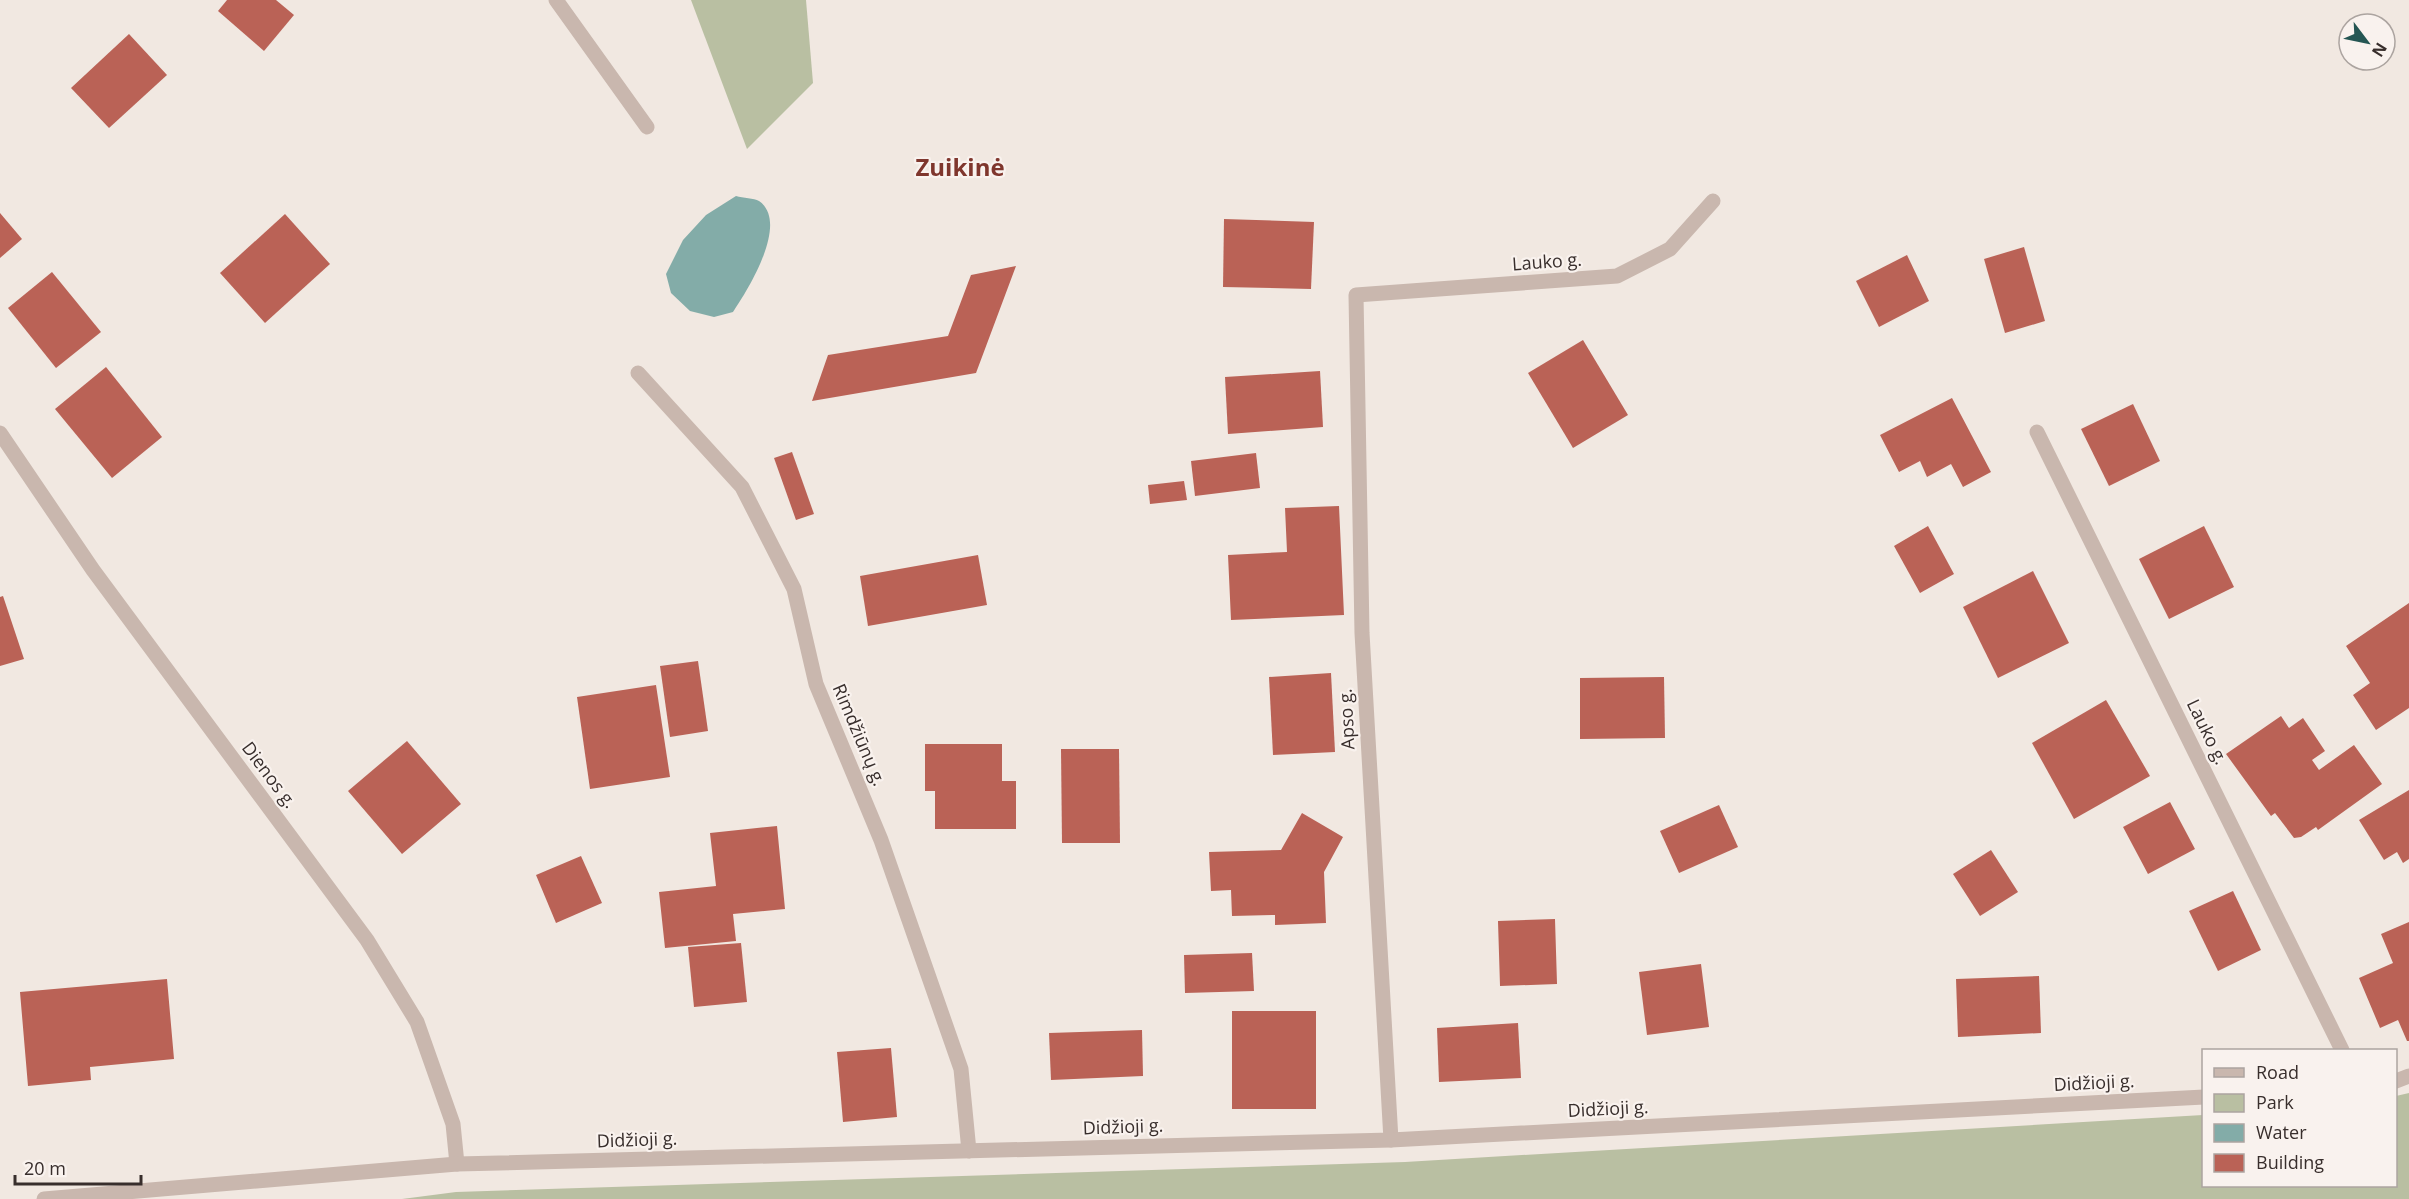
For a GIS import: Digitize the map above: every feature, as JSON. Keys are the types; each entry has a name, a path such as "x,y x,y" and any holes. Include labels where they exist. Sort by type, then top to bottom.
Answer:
{"street":[{"path":"556,0 647,128"},
{"name":"Lauko g.","path":"1356,295 1617,276 1670,249 1713,201"},
{"name":"Apso g.","path":"1356,295 1362,633 1391,1140"},
{"name":"Rimdžiūnų g.","path":"638,373 742,487 794,589 816,684 881,840 961,1069 969,1151"},
{"name":"Lauko g.","path":"2037,432 2342,1049"},
{"name":"Dienos g.","path":"0,433 93,570 367,940 417,1022 453,1124 458,1164"},
{"name":"Didžioji g.","path":"44,1199 458,1164 1391,1140 2202,1097"}],"green space":[{"path":"691,0 806,0 813,83 747,149"},
{"path":"2409,1093 2409,1199 402,1199 456,1192 1405,1162 2202,1115 2202,1187 2397,1187 2397,1096"}],"water":[{"path":"736,196 759,201 767,211 770,224 763,256 748,288 733,312 714,317 690,311 671,293 666,274 683,240 706,215"}],"building":[{"path":"227,0 276,0 294,15 264,51 218,11"},
{"path":"129,34 167,75 109,128 71,88"},
{"path":"0,213 22,239 0,258"},
{"path":"285,214 330,264 265,323 220,273"},
{"path":"1224,219 1314,222 1311,289 1223,287"},
{"path":"2024,247 2045,321 2005,333 1984,259"},
{"path":"1907,255 1929,301 1879,327 1856,281"},
{"path":"1016,266 976,373 812,401 828,355 948,336 971,275"},
{"path":"52,272 101,332 56,368 8,308"},
{"path":"1583,340 1628,415 1573,448 1528,373"},
{"path":"106,367 162,437 112,478 55,409"},
{"path":"1320,371 1323,427 1228,434 1225,377"},
{"path":"1952,398 1991,472 1963,487 1951,464 1927,477 1920,461 1899,472 1880,435"},
{"path":"2133,404 2160,461 2109,486 2081,429"},
{"path":"792,452 814,514 796,520 774,458"},
{"path":"1256,453 1260,488 1195,496 1191,461"},
{"path":"1184,481 1187,500 1150,504 1148,485"},
{"path":"1339,506 1344,615 1231,620 1228,555 1287,552 1285,508"},
{"path":"1928,526 1954,574 1920,593 1894,546"},
{"path":"2204,526 2234,587 2169,619 2139,559"},
{"path":"978,555 987,605 868,626 860,576"},
{"path":"2033,571 2069,643 1998,678 1963,607"},
{"path":"3,596 24,659 0,666 0,597"},
{"path":"2409,603 2409,708 2376,730 2353,695 2370,683 2346,646"},
{"path":"698,661 708,731 670,737 660,666"},
{"path":"1331,673 1335,752 1273,755 1269,677"},
{"path":"1664,677 1665,738 1580,739 1580,678"},
{"path":"656,685 670,777 590,789 577,697"},
{"path":"2106,700 2150,776 2074,819 2032,743"},
{"path":"2281,716 2289,728 2303,718 2325,751 2312,760 2319,770 2354,745 2382,784 2318,830 2316,827 2301,837 2294,838 2275,813 2271,816 2226,754"},
{"path":"407,741 461,804 402,854 348,791"},
{"path":"925,744 1002,744 1002,781 1016,781 1016,829 935,829 935,791 925,791"},
{"path":"1061,749 1119,749 1120,843 1062,843"},
{"path":"2409,790 2409,859 2403,863 2397,852 2384,860 2359,820"},
{"path":"2170,802 2195,849 2148,874 2123,827"},
{"path":"1719,805 1738,847 1679,873 1660,831"},
{"path":"1302,813 1343,837 1324,872 1326,923 1275,925 1275,915 1232,916 1231,890 1211,891 1209,852 1281,850"},
{"path":"777,826 785,909 733,914 736,941 665,948 659,892 716,886 710,833"},
{"path":"1991,850 2018,892 1980,916 1953,874"},
{"path":"581,856 602,903 556,923 536,875"},
{"path":"2233,891 2261,950 2218,971 2189,911"},
{"path":"1555,919 1557,984 1500,986 1498,921"},
{"path":"2409,922 2409,1041 2407,1041 2398,1020 2380,1028 2359,978 2393,963 2381,934"},
{"path":"741,943 747,1002 694,1007 688,947"},
{"path":"1252,953 1254,991 1185,993 1184,955"},
{"path":"1701,964 1709,1027 1647,1035 1639,972"},
{"path":"2039,976 2041,1033 1958,1037 1956,979"},
{"path":"167,979 174,1059 90,1067 91,1080 28,1086 20,992"},
{"path":"1232,1011 1316,1011 1316,1109 1232,1109"},
{"path":"1518,1023 1521,1078 1439,1082 1437,1028"},
{"path":"1142,1030 1143,1076 1051,1080 1049,1033"},
{"path":"891,1048 897,1117 843,1122 837,1052"}],"district":[{"name":"Zuikinė","path":"960,168"}]}
